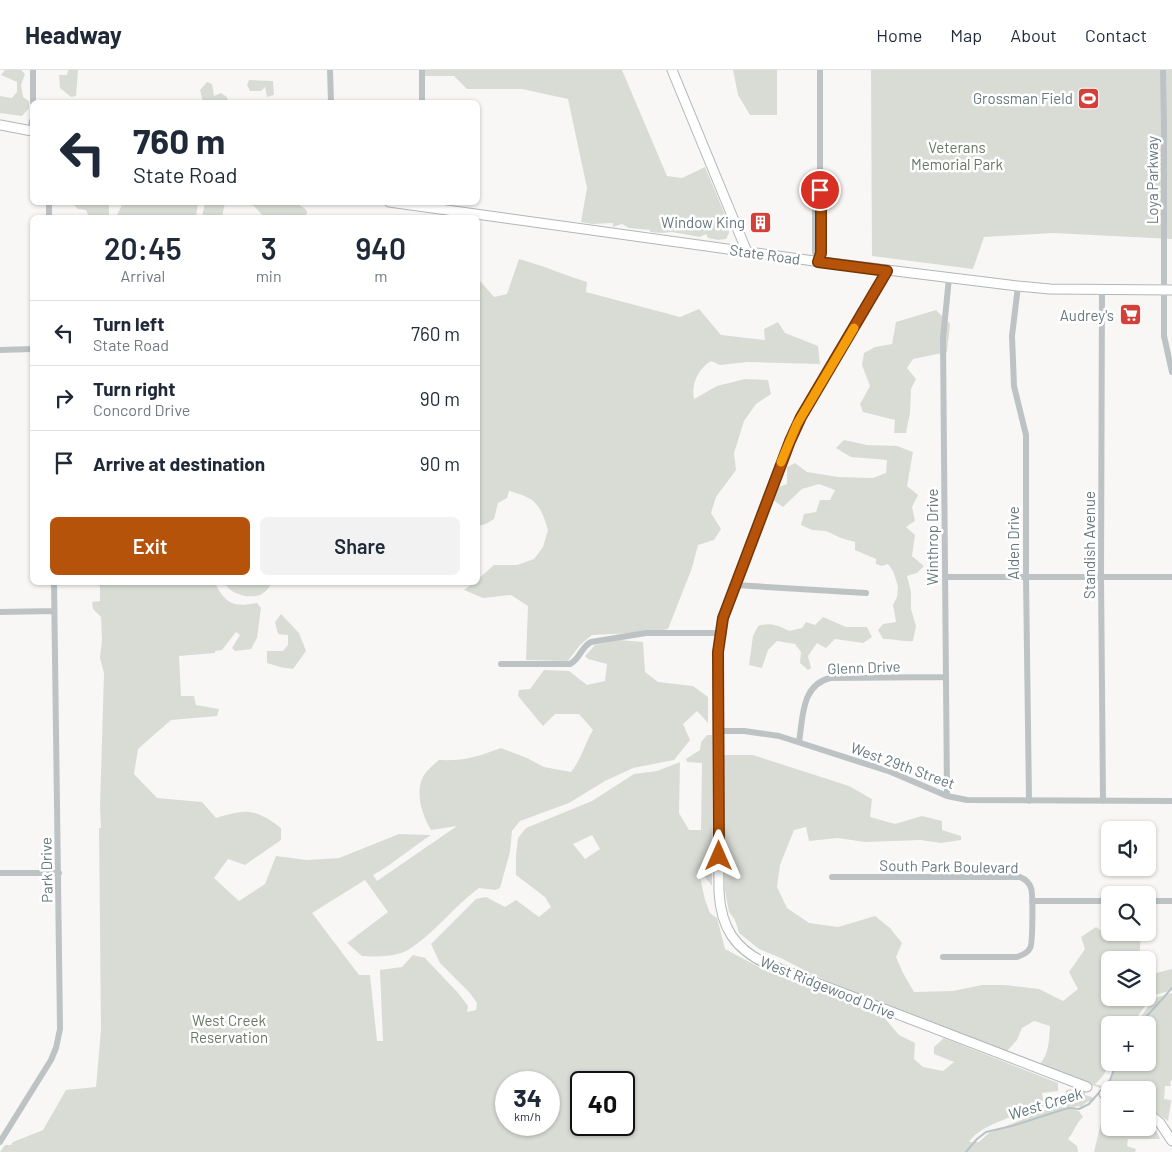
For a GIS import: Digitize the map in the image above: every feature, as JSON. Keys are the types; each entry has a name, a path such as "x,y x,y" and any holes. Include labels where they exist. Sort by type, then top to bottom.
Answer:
{"street":[{"path":"33,70 33,100"},
{"path":"330,70 331,100"},
{"path":"422,70 422,100"},
{"path":"672,70 747,252"},
{"path":"818,262 821,253 820,70"},
{"name":"Loya Parkway","path":"1163,70 1168,290 1164,336 1172,372"},
{"path":"0,125 30,131"},
{"name":"State Road","path":"423,205 818,262 1018,286 1050,289 1168,290"},
{"name":"West Ridgewood Drive","path":"887,271 797,424 735,584 719,633 720,902 726,926 741,948 751,956 779,970 1087,1087"},
{"name":"Winthrop Drive","path":"946,796 943,338 949,278"},
{"name":"Alden Drive","path":"1018,286 1012,336 1014,386 1026,435 1029,801"},
{"name":"Standish Avenue","path":"1102,289 1101,577 1103,801"},
{"path":"0,350 30,349"},
{"path":"945,577 1172,576"},
{"path":"735,584 866,593"},
{"name":"Park Drive","path":"0,1142 51,1060 60,1029 54,585"},
{"path":"0,612 54,611"},
{"path":"501,664 570,664 576,661 587,644 591,642 629,635 719,633"},
{"name":"Glenn Drive","path":"798,742 809,692 814,685 822,680 830,678 946,677"},
{"name":"West 29th Street","path":"718,731 760,732 798,742 891,772 946,796 967,800 1172,801"},
{"path":"0,873 58,873"},
{"name":"South Park Boulevard","path":"832,877 1020,877 1031,886 1032,900"},
{"path":"943,957 1017,957 1024,955 1030,948 1032,900 1101,901"},
{"path":"1156,901 1172,901"},
{"path":"1156,1120 1172,1141"}],"green space":[{"path":"5,70 21,70 25,74 21,85 23,97 29,101 29,108 22,116 0,113 0,96 12,98 17,92 17,82 1,75"},
{"path":"68,70 78,70 76,96 71,97 60,88 59,75 67,75"},
{"path":"425,70 622,70 667,176 682,178 705,167 728,222 729,233 726,239 708,238 706,234 700,237 672,232 650,232 650,230 629,228 622,224 613,227 613,223 592,224 581,222 587,188 568,99 522,89 467,89 454,76 425,76"},
{"path":"733,70 777,70 777,115 750,115 738,95"},
{"name":"Veterans Memorial Park","path":"871,70 1172,70 1172,239 1053,233 984,237 973,269 872,256"},
{"path":"249,80 273,81 274,95 267,97 265,87 261,91 250,91 247,85"},
{"path":"207,82 212,84 214,96 221,93 227,97 228,100 202,100 200,90"},
{"path":"74,205 109,205 109,215 88,215 86,210 78,209"},
{"path":"122,205 198,205 196,215 117,215"},
{"path":"205,205 225,205 222,215 202,215"},
{"path":"250,205 298,205 307,211 306,215 262,215 254,206"},
{"path":"519,259 587,282 586,292 680,317 699,309 721,335 765,340 764,329 778,322 785,333 818,346 820,364 748,362 720,365 711,361 702,368 696,377 693,393 694,399 717,386 745,379 768,380 771,394 756,404 744,421 734,453 736,470 716,497 711,513 721,529 714,540 698,545 692,568 668,629 653,632 592,635 580,645 568,661 526,660 528,606 511,595 483,598 464,590 470,585 480,585 480,577 494,565 517,565 534,559 543,547 548,530 536,503 525,496 509,491 507,498 498,503 494,519 480,526 480,281 494,297 507,294"},
{"path":"936,310 950,324 947,352 913,359 907,368 916,379 911,389 910,413 906,433 894,433 895,420 863,412 860,404 870,386 862,365 864,353 875,347 892,344 896,322"},
{"path":"844,440 867,445 897,446 913,452 907,486 918,495 912,507 915,521 906,527 915,535 912,556 924,566 917,573 907,576 911,592 911,609 916,626 913,641 883,639 878,630 883,624 896,622 893,605 897,597 898,586 893,571 888,564 882,566 876,564 876,559 855,550 855,542 826,531 812,530 801,525 804,514 816,512 820,500 830,500 835,490 819,484 802,489 783,507 773,500 779,487 787,484 787,467 795,463 807,472 838,477 873,478 886,473 887,460 851,457 836,448"},
{"name":"West Creek Reservation","path":"99,585 216,585 223,596 232,603 242,605 257,603 261,608 257,638 251,649 235,651 232,648 240,635 236,632 222,650 215,651 215,653 179,656 181,696 194,696 196,705 219,709 217,716 171,720 138,749 134,774 157,798 202,802 216,818 235,813 250,812 272,821 281,828 281,840 245,865 228,859 214,878 239,901 265,884 276,856 307,860 339,858 399,834 431,835 373,875 377,881 457,826 431,830 424,816 420,800 420,785 427,771 439,760 470,758 501,748 544,767 571,772 578,762 593,730 579,714 555,714 543,726 518,696 519,690 530,689 544,670 569,671 587,685 605,681 607,664 588,659 585,656 595,645 620,640 643,642 645,672 658,682 693,686 708,697 708,723 697,711 683,724 690,740 674,760 633,768 605,781 569,803 520,821 512,831 510,852 500,888 495,890 479,888 427,936 408,950 392,955 362,956 347,943 388,912 365,880 312,913 359,975 370,975 377,1041 383,1041 380,970 402,967 413,955 425,958 459,994 468,1006 467,1012 476,1010 477,1003 470,993 440,963 431,944 476,899 486,897 505,907 516,900 539,917 551,907 545,897 516,875 518,838 526,828 592,801 634,774 657,771 680,762 679,813 689,830 701,830 702,763 687,762 686,759 700,750 701,742 707,735 712,735 712,886 698,868 705,900 710,913 717,918 725,949 768,972 881,1014 899,1035 915,1043 914,1059 923,1067 943,1071 954,1062 934,1054 934,1047 944,1038 1058,1083 1058,1091 1042,1093 1044,1106 992,1125 969,1142 979,1142 989,1133 1056,1106 1079,1111 1083,1117 1068,1139 1077,1146 1078,1152 0,1152 5,1145 11,1145 13,1142 43,1130 66,1090 96,1087 101,1030 99,828 101,828 104,673 100,658 102,640 101,617 93,609 92,602 100,601","holes":["592,835 600,849 585,859 573,844"]},
{"path":"226,585 270,585 262,594 256,596 240,595"},
{"path":"281,614 299,633 306,651 293,669 267,663 267,651 283,651 288,645 288,635 278,634 275,622"},
{"path":"823,617 846,627 867,627 872,637 863,643 835,639 826,648 817,643 808,656 811,668 808,670 800,663 801,652 795,644 777,641 768,650 762,668 749,665 753,636 758,626 774,625 789,631 802,628 806,622 815,625"},
{"path":"721,755 753,755 849,786 872,799 870,817 895,824 922,816 942,821 942,830 961,836 961,840 941,843 921,840 865,842 838,838 809,841 806,827 794,830 780,865 777,887 787,908 809,923 838,927 875,916 890,928 902,943 896,957 914,992 953,991 982,985 1005,985 1039,989 1063,1001 1078,989 1069,972 1085,949 1081,937 1096,927 1101,931 1101,941 1140,941 1140,951 1101,951 1101,1006 1145,1006 1138,1016 1101,1016 1101,1071 1105,1071 1095,1084 1101,1086 1101,1088 1040,1064 1047,1051 1050,1026 1034,1021 1022,1028 1017,1040 1007,1051 843,988 759,949 739,933 735,920 729,912 725,891"},
{"path":"1172,969 1172,990 1156,995 1156,973"},
{"path":"1172,993 1172,1080 1170,1082 1171,1086 1165,1086 1164,1099 1171,1100 1168,1121 1156,1113 1156,1081 1109,1081 1113,1071 1156,1071 1156,1016 1141,1016 1148,1006 1156,1006 1156,997"},
{"path":"1071,1089 1075,1094 1081,1090 1085,1091 1085,1095 1095,1100 1073,1109 1065,1106 1066,1090"},
{"path":"1101,1123 1101,1136 1156,1136 1156,1130 1160,1139 1128,1139 1127,1146 1136,1149 1135,1152 1094,1152"}],"waterway":[{"name":"West Creek","path":"1147,1016 1172,988"},
{"name":"West Creek","path":"966,1152 986,1132 1012,1126 1068,1108 1079,1109 1089,1104 1110,1080 1114,1071"}],"slow traffic":[{"path":"781,462 797,424 854,328"}],"place":[{"name":"Grossman Field","path":"1089,98"},
{"name":"Window King","path":"761,222"},
{"name":"Audrey's","path":"1130,315"}],"route":[{"path":"719,856 718,652 719,633 723,618 797,424 887,271 818,262 821,253 820,190"}]}
